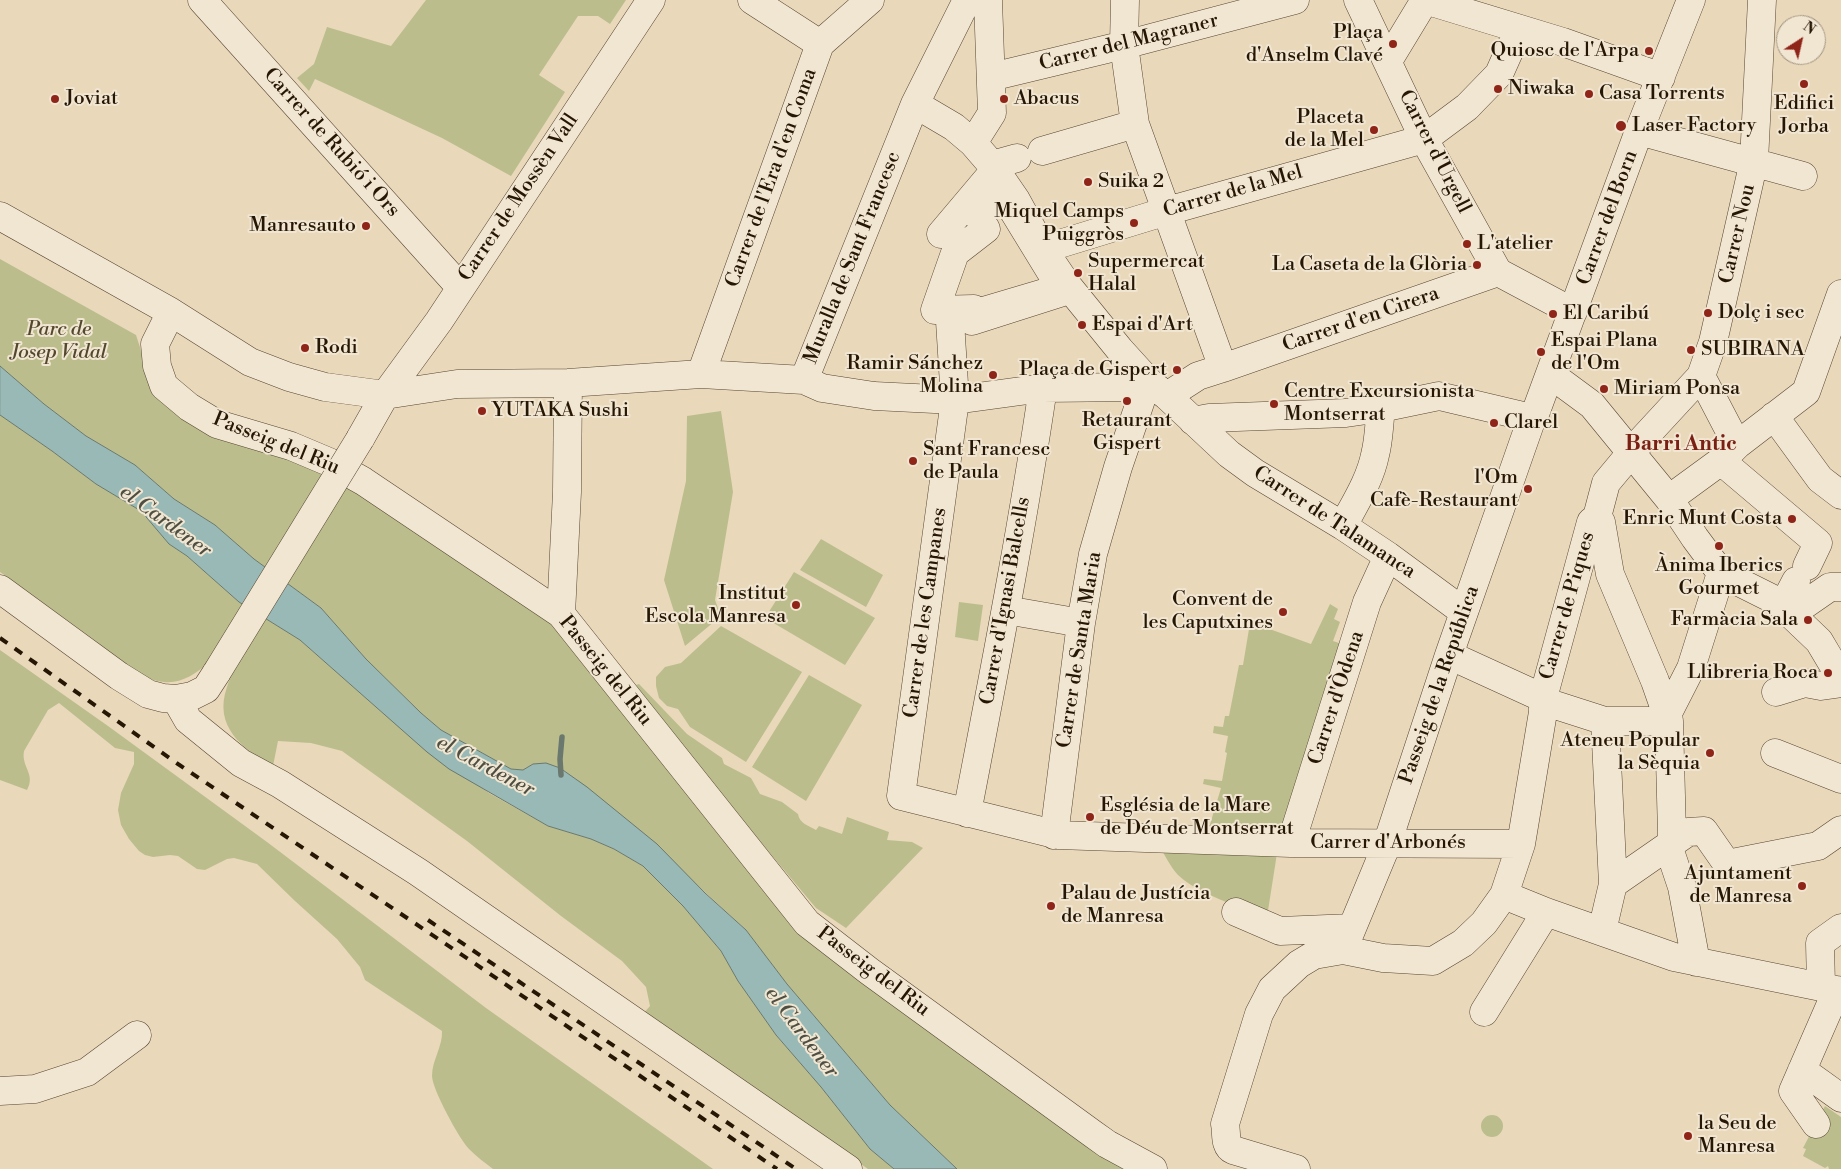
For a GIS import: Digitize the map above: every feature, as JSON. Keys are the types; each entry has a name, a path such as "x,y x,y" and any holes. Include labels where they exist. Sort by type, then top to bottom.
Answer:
{"street":[{"name":"Carrer de Rubió i Ors","path":"202,0 460,287"},
{"name":"Carrer de Mossèn Vall","path":"198,688 360,439 385,395 439,321 651,0"},
{"path":"752,0 820,44"},
{"name":"Carrer de l'Era d'en Coma","path":"701,374 820,44 870,0"},
{"name":"Muralla de Sant Francesc","path":"171,312 250,362 289,378 325,386 385,395 457,384 568,383 701,374 804,380 915,104 967,0"},
{"path":"974,143 992,113 988,0"},
{"path":"1125,0 1124,45 1135,124 1223,368"},
{"name":"Carrer del Magraner","path":"991,77 1124,45 1295,0"},
{"path":"1358,0 1388,61"},
{"path":"1388,61 1425,0 1563,42 1661,77"},
{"name":"Carrer del Born","path":"1532,418 1574,312 1640,131 1691,0"},
{"name":"Carrer Nou","path":"1636,450 1702,376 1713,342 1754,161 1762,0"},
{"path":"1424,139 1467,107 1499,74 1519,28"},
{"name":"Carrer d'Urgell","path":"1388,61 1424,139 1498,272"},
{"path":"915,104 954,127 974,143 1012,161"},
{"path":"941,234 1012,161 1135,124"},
{"path":"1640,131 1803,176"},
{"name":"Carrer de la Mel","path":"1043,249 1167,211 1424,139"},
{"path":"1012,161 1016,200 1065,288"},
{"path":"1002,194 1065,288 973,315 974,309 935,310 955,253 986,229 978,216 1002,194"},
{"path":"0,216 171,312"},
{"path":"1498,272 1574,312"},
{"name":"Carrer d'en Cirera","path":"1159,390 1498,272"},
{"name":"Carrer de Talamanca","path":"1065,288 1120,350 1159,390 1202,424 1229,454 1255,473 1343,526 1388,556 1464,612"},
{"path":"1669,499 1727,446 1774,416 1806,392 1841,294"},
{"name":"Passeig del Riu","path":"171,312 154,344 164,386 190,407 217,424 290,446 329,462 364,481 561,614 808,923 869,971 1107,1144 1154,1169"},
{"name":"Carrer de les Campanes","path":"901,796 955,400 950,321 973,315"},
{"path":"1553,366 1636,450 1721,573 1777,601 1819,641 1841,678"},
{"path":"1702,376 1727,446 1818,543 1801,573 1787,610"},
{"path":"804,380 822,388 874,396 955,400 1043,388 1134,387 1159,390"},
{"path":"561,614 567,492 568,383"},
{"name":"Carrer d'Ignasi Balcells","path":"967,813 1006,610 1043,388"},
{"name":"Carrer de Santa Maria","path":"1054,835 1081,623 1093,554 1118,468 1143,394 1159,390"},
{"path":"1202,424 1346,413 1439,396 1532,418"},
{"path":"1343,526 1363,489 1371,468 1375,455 1381,408"},
{"path":"1774,416 1820,479 1841,495"},
{"name":"Passeig de la República","path":"1347,939 1387,844 1449,655 1532,418"},
{"name":"Carrer de Piques","path":"1347,939 1383,958 1432,961 1462,943 1484,923 1504,895 1521,844 1544,712 1543,698 1592,522 1597,517 1606,483 1636,450"},
{"path":"1597,517 1601,522 1610,574 1655,681 1668,718 1672,834 1669,843 1682,887 1696,962"},
{"name":"Carrer d'Òdena","path":"1290,843 1367,602 1388,556"},
{"path":"1668,718 1691,668 1721,573"},
{"path":"1787,610 1830,587 1841,587"},
{"path":"0,589 119,676 148,694 163,698 198,688"},
{"path":"1006,610 1081,623"},
{"path":"1449,655 1543,698 1552,704 1605,721 1668,718"},
{"path":"1776,692 1805,683 1821,686 1841,683"},
{"path":"198,688 188,720 241,763 280,784 418,872 848,1169"},
{"path":"1602,931 1612,884 1605,721"},
{"path":"1775,752 1841,779"},
{"name":"Carrer d'Arbonés","path":"901,796 1054,835 1290,843 1521,844"},
{"path":"1612,884 1669,843 1688,832 1704,831 1726,864 1818,846 1841,830"},
{"path":"1504,895 1546,912 1674,957 1833,989"},
{"path":"1236,912 1280,931 1347,939"},
{"path":"1484,1012 1546,912"},
{"path":"1816,1124 1793,1091 1833,989 1820,943 1841,928"},
{"path":"1296,1169 1229,1148 1225,1124 1259,1014 1272,989 1307,958 1347,939"},
{"path":"0,1091 35,1089 87,1072 137,1035"},
{"path":"1802,1070 1841,1098"}],"green space":[{"path":"426,0 626,0 610,24 598,16 578,16 539,75 565,92 511,176 442,138 315,79 309,91 297,78 314,64 327,27 391,46"},
{"name":"Parc de Josep Vidal","path":"0,259 136,335 149,375 316,467 553,625 745,860 1129,1169 957,1169 890,1105 787,984 746,930 621,815 560,768 533,764 523,770 511,769 441,730 366,659 321,608 254,559 215,525 174,499 135,465 86,436 44,404 0,366"},
{"path":"721,411 733,492 715,600 721,616 685,646 664,580 686,481 687,416"},
{"path":"0,415 96,484 141,511 169,544 187,556 239,602 300,640 383,713 489,793 548,826 591,839 614,849 643,866 683,906 721,951 738,981 776,1035 821,1087 870,1149 894,1169 868,1169 642,1015 650,1006 646,987 622,961 561,916 467,841 342,751 311,743 278,741 273,766 251,752 233,735 227,725 224,713 227,687 237,665 208,663 188,677 176,681 164,682 153,680 125,665 93,639 0,572"},
{"path":"821,539 883,575 866,607 800,570"},
{"path":"794,572 875,618 845,665 765,618"},
{"path":"959,602 983,605 978,641 955,637"},
{"path":"1330,604 1338,609 1334,619 1340,622 1333,641 1348,646 1295,810 1277,835 1208,831 1221,788 1203,784 1204,779 1222,781 1228,736 1213,733 1214,726 1223,727 1225,716 1229,716 1239,665 1243,665 1249,629 1253,629 1253,623 1311,644"},
{"path":"721,626 802,672 746,762 690,727 678,709 667,706 659,698 656,686 656,677 665,667 681,663"},
{"path":"0,650 267,842 486,1008 713,1169 493,1169 469,1149 459,1136 433,1082 432,1070 441,1042 442,1031 365,980 360,967 337,939 257,864 234,858 227,859 205,870 197,869 178,856 153,857 139,851 121,825 118,810 121,793 134,764 134,752 115,748 59,703 48,710 24,751 24,762 30,779 27,790 0,780"},
{"path":"809,675 862,705 806,801 752,767"},
{"path":"639,684 687,734 722,758 724,764 751,778 760,794 782,802 798,814 800,820 807,826 816,830 819,826 842,834 847,817 889,832 887,840 912,842 923,848 846,928 816,908 732,808 636,685"},
{"path":"1159,846 1278,847 1267,917 1221,900 1187,882 1175,872"},
{"path":"1825,1106 1841,1117 1841,1169 1829,1169 1828,1166 1825,1168 1803,1156 1806,1149 1803,1148"},
{"path":"1492,1115 1500,1118 1503,1126 1500,1134 1492,1137 1484,1134 1481,1126 1484,1118"}],"water":[{"name":"el Cardener","path":"0,366 44,404 86,436 135,465 174,499 215,525 254,559 321,608 366,659 441,730 511,769 523,770 533,764 546,763 560,768 587,787 657,844 705,893 746,930 787,984 890,1105 957,1169 894,1169 870,1149 821,1087 776,1035 738,981 721,951 683,906 643,866 614,849 591,839 548,826 449,769 427,752 300,640 239,602 187,556 169,544 141,511 96,484 0,415"}],"waterway":[{"path":"561,775 562,737"}],"railway":[{"path":"0,638 178,764 777,1169"},
{"path":"428,920 796,1169"}],"place":[{"name":"Plaça d'Anselm Clavé","path":"1393,44"},
{"name":"Quiosc de l'Arpa","path":"1649,51"},
{"name":"Edifici Jorba","path":"1804,84"},
{"name":"Niwaka","path":"1498,89"},
{"name":"Casa Torrents","path":"1589,94"},
{"name":"Joviat","path":"55,99"},
{"name":"Abacus","path":"1004,99"},
{"name":"Laser Factory","path":"1621,126"},
{"name":"Placeta de la Mel","path":"1374,130"},
{"name":"Suika 2","path":"1088,182"},
{"name":"Miquel Camps Puiggròs","path":"1134,223"},
{"name":"Manresauto","path":"366,226"},
{"name":"L'atelier","path":"1467,244"},
{"name":"La Caseta de la Glòria","path":"1477,265"},
{"name":"Supermercat Halal","path":"1078,273"},
{"name":"Dolç i sec","path":"1708,313"},
{"name":"El Caribú","path":"1553,314"},
{"name":"Espai d'Art","path":"1082,325"},
{"name":"Rodi","path":"305,348"},
{"name":"SUBIRANA","path":"1691,350"},
{"name":"Espai Plana de l'Om","path":"1541,352"},
{"name":"Plaça de Gispert","path":"1177,370"},
{"name":"Ramir Sánchez Molina","path":"993,375"},
{"name":"Miriam Ponsa","path":"1604,389"},
{"name":"Retaurant Gispert","path":"1127,401"},
{"name":"Centre Excursionista Montserrat","path":"1274,404"},
{"name":"YUTAKA Sushi","path":"482,411"},
{"name":"Clarel","path":"1494,423"},
{"name":"Sant Francesc de Paula","path":"913,461"},
{"name":"l'Om Cafè-Restaurant","path":"1528,489"},
{"name":"Enric Munt Costa","path":"1792,519"},
{"name":"Ànima Iberics Gourmet","path":"1719,546"},
{"name":"Institut Escola Manresa","path":"796,605"},
{"name":"Convent de les Caputxines","path":"1283,612"},
{"name":"Farmàcia Sala","path":"1808,620"},
{"name":"Llibreria Roca","path":"1828,673"},
{"name":"Ateneu Popular la Sèquia","path":"1710,753"},
{"name":"Església de la Mare de Déu de Montserrat","path":"1090,817"},
{"name":"Ajuntament de Manresa","path":"1802,886"},
{"name":"Palau de Justícia de Manresa","path":"1051,906"},
{"name":"la Seu de Manresa","path":"1688,1136"}],"district":[{"name":"Barri Antic","path":"1681,445"}]}
